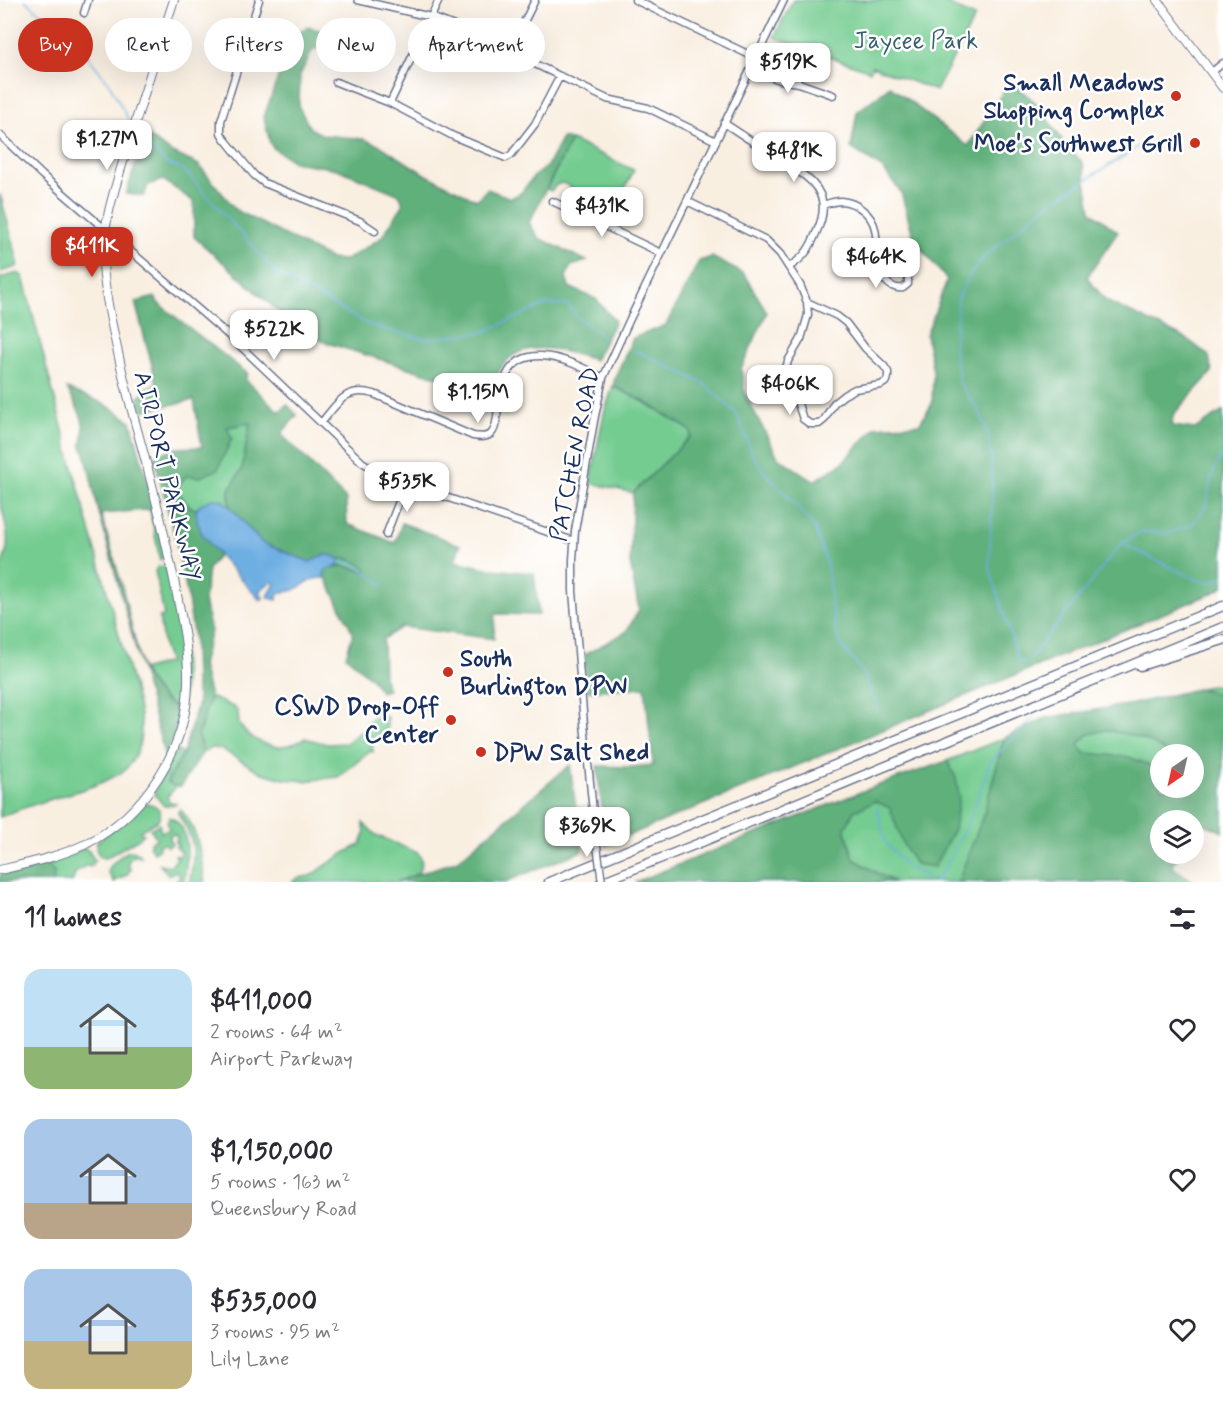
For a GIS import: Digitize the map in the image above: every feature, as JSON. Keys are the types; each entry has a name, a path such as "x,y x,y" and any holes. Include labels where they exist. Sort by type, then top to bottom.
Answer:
{"highway":[{"path":"549,882 1222,607"},
{"path":"602,882 1223,627"},
{"path":"1079,686 1223,640"}],"main road":[{"name":"AIRPORT PARKWAY","path":"0,870 45,859 87,843 122,819 145,795 162,771 179,734 187,703 188,666 181,614 162,524 124,381 108,305 103,265 105,229 119,175 174,0"},
{"path":"1157,0 1223,88"}],"street":[{"path":"84,13 88,0"},
{"path":"259,0 221,121 221,133 258,179 272,187 360,221 375,231"},
{"path":"358,0 436,18"},
{"path":"390,103 439,0"},
{"path":"526,18 535,0"},
{"path":"635,0 756,58"},
{"path":"651,8 655,0"},
{"name":"PATCHEN ROAD","path":"602,882 588,774 573,591 574,541 594,421 603,378 613,353 784,0"},
{"path":"1212,72 1223,63"},
{"path":"545,69 607,99 648,108 716,141"},
{"path":"751,69 833,95"},
{"path":"336,82 390,103 453,136 506,158 535,124 560,76"},
{"path":"724,123 810,180 818,190 823,205 822,219 804,256 789,267"},
{"path":"0,135 44,176 234,340 362,462 380,473 406,483 574,541"},
{"path":"552,201 661,253"},
{"path":"687,201 766,240 789,267 800,285 807,302 807,322 801,339 788,361 786,371 803,419 814,425 822,422 832,406 844,395 855,389 881,385 886,381 888,374 884,366 865,348 846,323 837,316 807,302"},
{"path":"823,205 838,201 849,202 868,215 876,231 875,257 878,269 885,280 894,287 901,289 908,284 908,277 903,271 878,269"},
{"path":"321,423 345,396 360,391 374,394 473,436 486,437 495,429 499,399 505,378 512,366 522,359 538,356 553,358 574,364 603,378"},
{"path":"386,535 406,483"}],"green space":[{"name":"Jaycee Park","path":"793,0 939,0 975,17 936,91 872,66 870,71 774,37"},
{"path":"307,27 316,29 316,49 312,51 304,67 304,29"},
{"path":"280,72 302,72 299,107 310,128 323,135 364,139 381,146 423,173 477,200 487,189 511,198 521,193 534,176 547,166 562,138 571,140 529,223 539,238 587,261 571,266 566,277 569,287 596,299 615,321 595,360 556,350 530,349 508,360 499,371 489,393 324,342 289,321 194,237 194,202 163,180 148,185 144,196 126,194 145,134 171,152 199,165 236,210 331,259 346,260 381,238 403,205 400,195 337,169 294,162 273,148 264,117"},
{"path":"1010,81 1035,102 1068,148 1083,163 1091,211 1118,232 1087,277 1106,301 1187,339 1209,356 1212,372 1173,415 1172,426 1195,429 1223,411 1223,587 606,845 597,766 653,765 645,687 588,691 584,655 626,632 639,610 630,563 633,493 691,436 690,430 645,402 613,386 633,338 666,325 699,261 712,257 744,274 767,312 741,369 745,394 778,457 814,481 841,464 876,427 919,424 932,404 933,371 926,335 947,280 914,240 901,192 883,169 851,148 857,112 890,86 968,146"},
{"path":"571,140 634,170 609,220 578,205 571,188 563,183 556,185 551,191 547,189"},
{"path":"0,194 18,261 17,267 0,272"},
{"path":"18,273 23,277 134,689 141,730 140,742 134,759 119,774 93,786 0,817 0,567 7,543 0,502 0,278"},
{"path":"155,297 159,304 248,374 245,379 279,412 287,404 297,415 281,434 346,499 347,524 395,543 402,523 460,545 455,561 491,569 534,573 539,615 495,614 494,639 402,627 383,639 384,677 388,690 381,692 372,679 346,656 353,633 324,574 326,570 339,567 367,572 366,568 348,559 340,559 331,555 324,555 310,562 262,543 230,508 229,490 242,469 250,423 227,427 232,438 218,469 201,477 186,476 176,489 188,505 196,510 201,529 219,555 208,569 204,601 211,631 202,665 210,697 198,735 203,752 181,786 176,787 167,782 183,754 198,703 194,640 187,593 154,457 174,448 202,447 194,400 142,411 138,399 148,387 157,384 135,302"},
{"path":"613,386 690,430 691,437 633,493 590,483 604,413"},
{"path":"67,389 103,403 131,421 155,509 101,514 122,586 142,670 164,700 181,711 165,757 81,445 83,422"},
{"path":"250,423 242,469 229,490 230,508 222,500 198,507 196,510 188,505 175,490 186,475 201,477 227,427"},
{"path":"155,509 165,555 160,560 150,510"},
{"path":"340,559 360,564 366,567 367,572 339,565"},
{"path":"158,566 167,567 181,639 184,675 181,711 158,693 142,670 169,662 164,649 159,617 164,616 155,571"},
{"path":"1223,684 1223,697 1200,688"},
{"path":"1200,688 1223,697 1223,832 1204,824 1204,810 1150,810 1150,864 1172,864 1194,882 958,882 984,813 1004,738 1045,718 1133,704"},
{"path":"1199,690 1200,744 1150,744 1150,798 1201,798 1201,810 1150,810 1150,864 1174,864 1172,867 1194,882 697,882 874,801 956,778 947,761 1004,738 998,761"},
{"path":"210,697 234,707 238,712 239,724 248,735 262,743 278,747 293,744 305,738 327,744 346,743 373,717 387,717 387,730 374,737 373,752 371,751 338,777 305,781 284,779 262,773 221,749 211,748 203,752 198,735"},
{"path":"177,750 183,754 167,781 176,787 167,797 169,801 176,804 164,806 155,795 155,790"},
{"path":"947,761 956,778 959,797 954,829 934,867 915,864 902,842 890,808 875,801 854,811 845,829 854,859 895,882 635,882 873,787"},
{"path":"570,765 582,851 505,882 396,882 458,860"},
{"path":"143,803 153,805 160,810 160,817 157,821 140,831 144,834 138,839 106,858 100,857 96,849 97,842"},
{"path":"180,809 187,817 195,834 205,882 189,882 194,853 188,831 178,813"},
{"path":"170,817 182,829 187,846 184,882 174,882 180,877 176,871 169,875 159,864 170,866 177,859 175,855 181,855 176,847 178,846 175,842 177,836 170,835 172,844 167,847 165,844 158,845 159,849 154,852 149,846 157,838 150,829 159,824 161,832 169,830 167,822"},
{"path":"363,823 376,835 418,853 422,864 417,874 396,882 292,882 297,878 310,876 360,845 365,832"},
{"path":"84,848 89,851 95,861 93,865 89,867 87,865 74,874 72,882 53,882 54,873 48,866 33,866"},
{"path":"129,851 137,852 142,857 134,856 129,860 128,865 131,870 114,882 108,872 109,869"},
{"path":"48,865 54,873 53,882 0,882 0,875 33,866"}],"water":[{"path":"213,499 222,500 231,508 262,543 310,562 328,555 340,559 339,565 326,570 325,578 315,579 294,590 279,593 277,600 268,596 275,584 269,583 260,591 263,598 260,600 202,534 196,510 201,504"}],"waterway":[{"path":"25,0 81,48 109,83 128,119"},
{"path":"142,138 166,163 183,169 276,272 369,325 425,339 484,332 546,304 568,305 577,317 605,338"},
{"path":"1149,140 1048,204 985,256 971,273 958,298 954,350 960,384 979,411 988,434 992,464 989,566 1019,662 1028,661 1121,544 1142,531 1167,533 1193,524 1206,506 1212,475 1223,455"},
{"path":"635,350 705,384 737,414 753,456 815,529 827,565 838,640 863,673 878,711"},
{"path":"1122,544 1198,580 1211,582 1223,577"},
{"path":"339,562 358,566 383,585"},
{"path":"936,882 948,863 975,807 990,762 1034,717"},
{"path":"877,807 885,842 908,868 936,881"}],"place":[{"name":"Small Meadows Shopping Complex","path":"1176,96"},
{"name":"Moe's Southwest Grill","path":"1195,143"},
{"name":"South Burlington DPW","path":"448,672"},
{"name":"CSWD Drop-Off Center","path":"451,720"},
{"name":"DPW Salt Shed","path":"481,752"}]}
